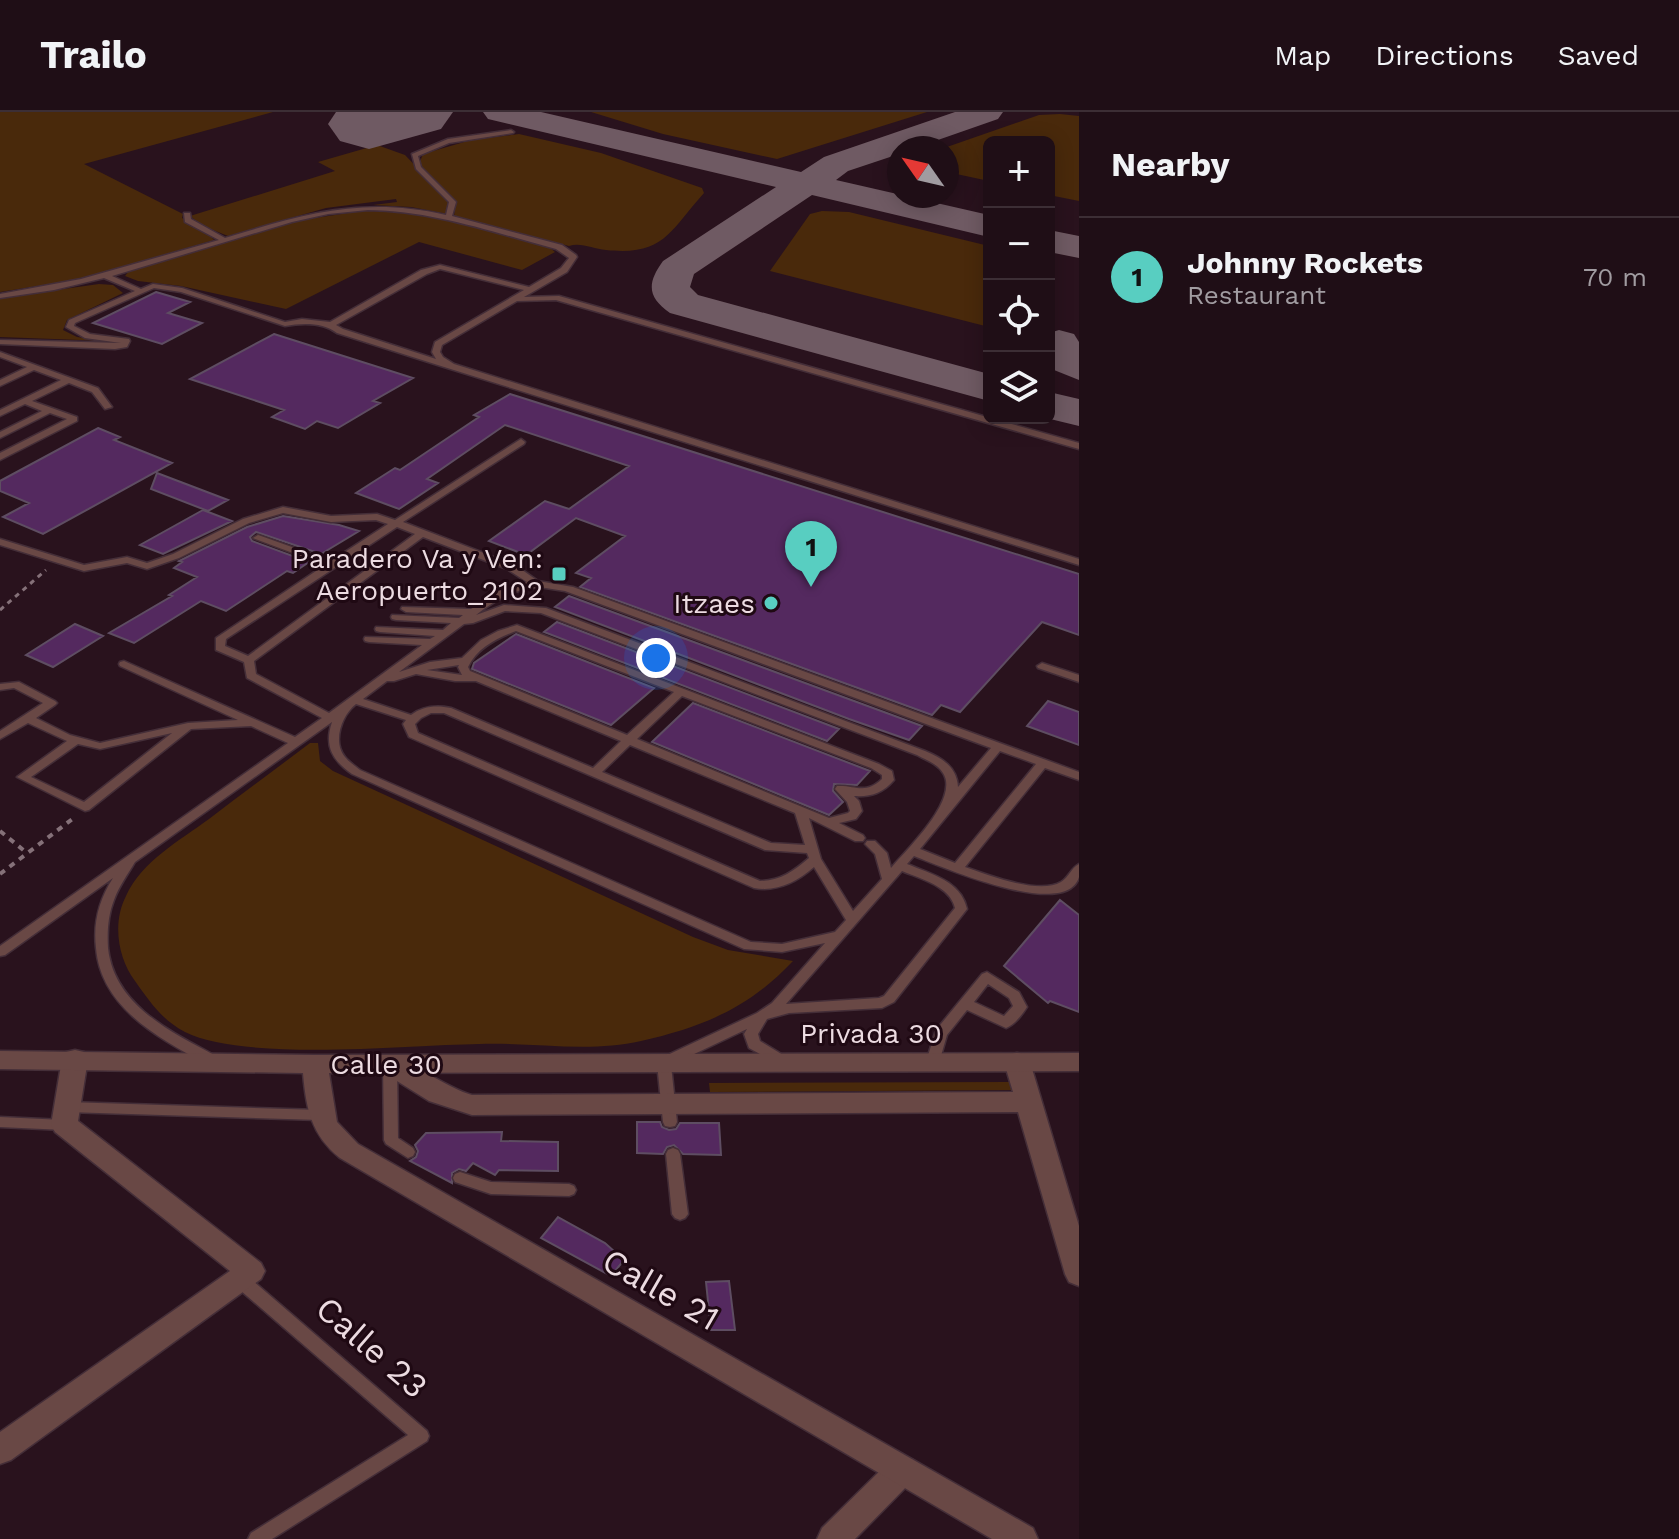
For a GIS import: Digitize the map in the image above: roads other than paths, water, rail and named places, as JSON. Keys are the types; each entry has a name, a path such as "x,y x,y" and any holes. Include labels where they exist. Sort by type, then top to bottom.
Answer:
{"street":[{"path":"66,1116 75,1059"},
{"name":"Calle 30","path":"0,1060 315,1064 664,1063"},
{"path":"1017,1062 1079,1274"},
{"name":"Privada 30","path":"664,1063 1079,1062"},
{"path":"315,1064 320,1115"},
{"path":"390,1064 427,1090 446,1099 472,1105 669,1113 1029,1102"},
{"name":"Calle 21","path":"320,1115 328,1133 349,1151 1022,1539"},
{"name":"Calle 23","path":"66,1116 245,1275"},
{"path":"0,1450 245,1275"},
{"path":"833,1539 902,1470"}],"lane":[{"path":"448,219 453,202 418,168 414,155 448,141 511,132"},
{"path":"0,296 105,276 306,217 345,207 395,200"},
{"path":"306,217 371,208 399,209 559,247 573,257 564,270 438,344 436,352 440,359 451,366"},
{"path":"187,215 188,220 224,240"},
{"path":"332,325 432,269 448,268 1079,446"},
{"path":"105,276 138,290"},
{"path":"0,342 124,345 126,341 88,336 70,327 72,322 138,290 164,286 285,324 302,321 332,325 340,331 1079,562"},
{"path":"508,302 534,297 556,298"},
{"path":"0,354 95,390 108,407"},
{"path":"0,383 33,367"},
{"path":"0,413 68,380"},
{"path":"0,457 74,419 24,401"},
{"path":"0,435 50,410"},
{"path":"249,660 220,648 221,638 521,442"},
{"path":"0,542 84,568 127,560 147,566 176,556 246,521 283,510 331,519 377,517 511,567 534,583"},
{"path":"249,660 422,533"},
{"path":"258,538 330,564"},
{"path":"0,952 474,612 514,587 534,583 569,589 1079,776"},
{"path":"406,609 474,612"},
{"path":"369,639 438,637 496,610 542,610 936,760 954,781 955,789 945,811"},
{"path":"396,617 462,621"},
{"path":"380,629 438,637"},
{"path":"377,683 414,670 465,661 498,634 524,629 888,773 888,780 877,790 865,793 841,789 853,801 856,811 852,816 828,822"},
{"path":"249,660 251,676 330,718"},
{"path":"465,661 466,673 474,678 800,809 859,838"},
{"path":"124,664 296,742"},
{"path":"1042,666 1079,679"},
{"path":"414,670 455,678 474,678"},
{"path":"0,687 15,684 51,703 0,736"},
{"path":"595,772 680,692"},
{"path":"349,704 413,719"},
{"path":"349,704 336,724 333,743 340,760 356,772 749,946 782,948 837,936"},
{"path":"428,709 447,710 769,847 813,854 789,880 774,886 758,885 413,735 408,729 413,719 428,709"},
{"path":"29,719 76,740 100,746 188,726 254,722"},
{"path":"76,740 23,777 85,807 188,726"},
{"path":"804,1063 775,1058 754,1044 751,1034 762,1016 777,1006 888,880 998,746"},
{"path":"958,868 1043,763"},
{"path":"800,809 813,854 852,919"},
{"path":"871,844 881,853 888,880"},
{"path":"912,851 1006,884 1044,888 1067,885 1079,868"},
{"path":"133,856 109,895 103,912 101,952 108,978 123,1000 146,1021 214,1062"},
{"path":"762,1016 789,1008 868,1006 889,999 961,909 961,903 954,893 900,866"},
{"path":"933,1062 941,1033 965,1004"},
{"name":"Calle 30","path":"664,1063 762,1016"},
{"path":"664,1063 669,1113"},
{"path":"390,1064 391,1140 408,1152"},
{"path":"0,1122 66,1116 320,1115"},
{"path":"673,1154 680,1214"},
{"path":"460,1178 491,1188 569,1190"},
{"name":"Calle 23","path":"245,1275 421,1436 257,1539"}],"place":[{"name":"Paradero Va y Ven: Aeropuerto_2102","path":"559,574"},
{"name":"Johnny Rockets","path":"811,587"},
{"name":"Itzaes","path":"771,603"}]}
